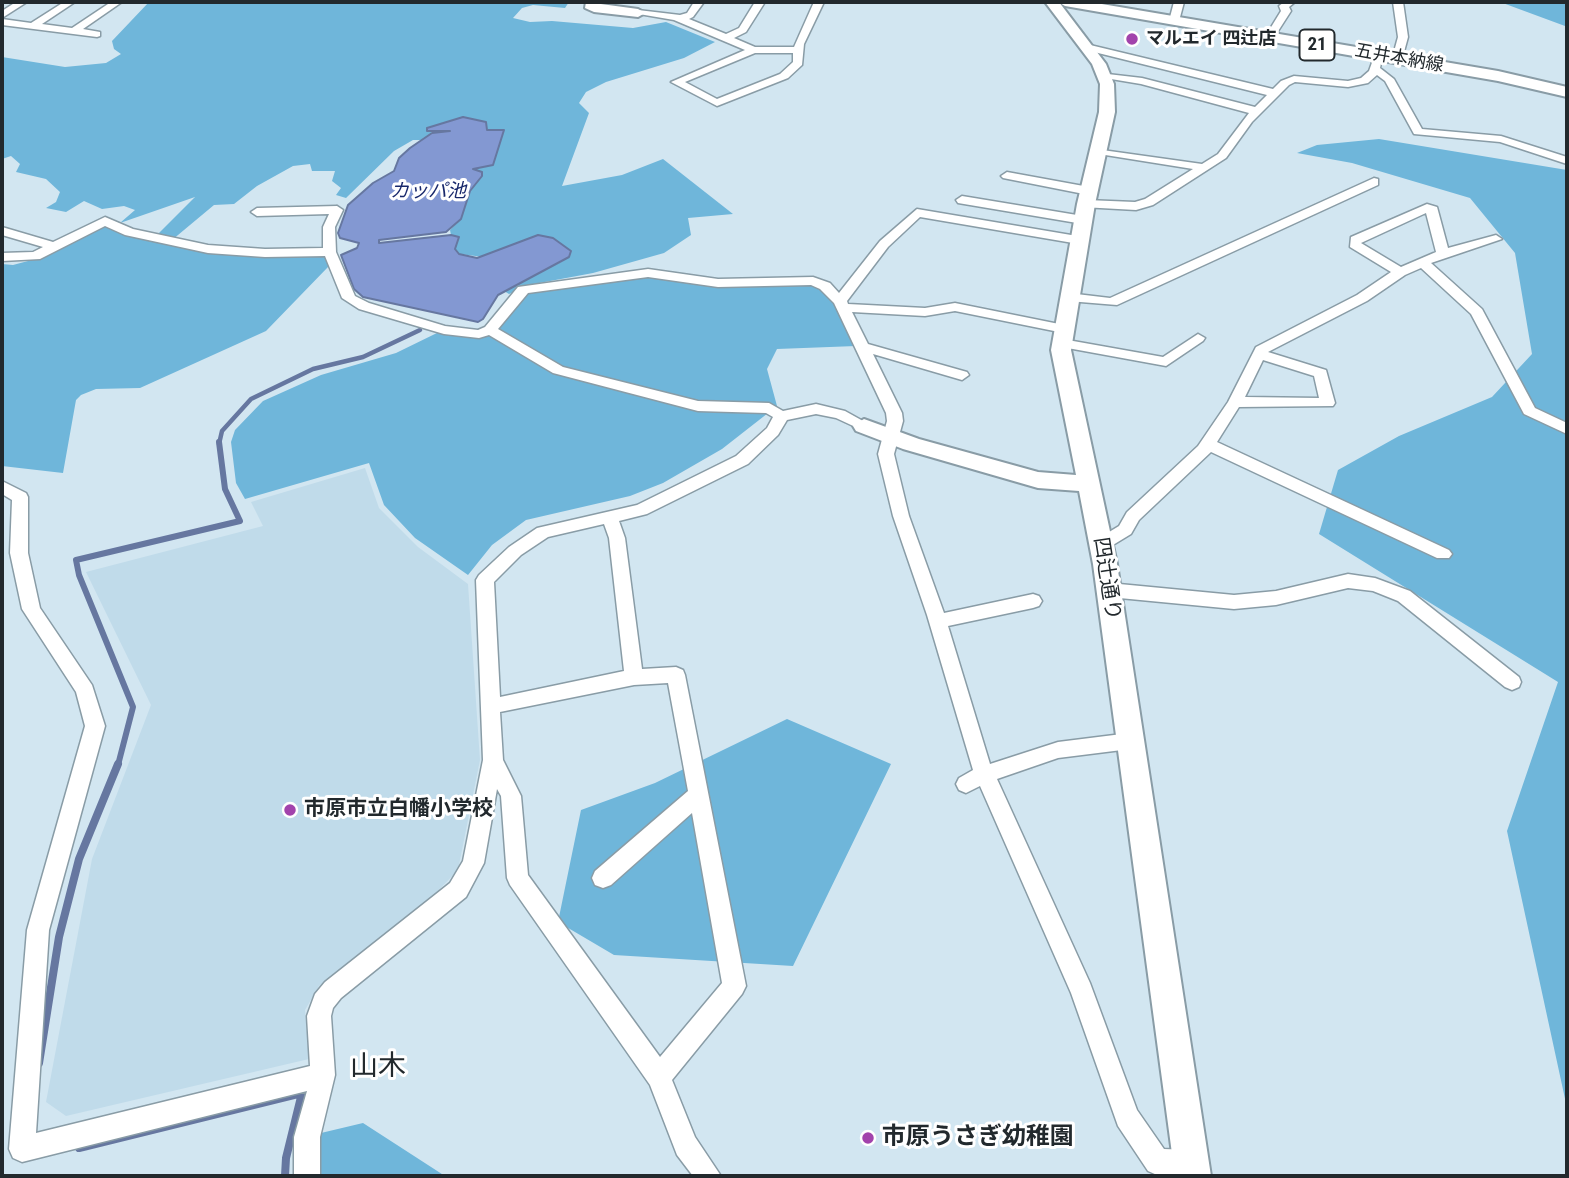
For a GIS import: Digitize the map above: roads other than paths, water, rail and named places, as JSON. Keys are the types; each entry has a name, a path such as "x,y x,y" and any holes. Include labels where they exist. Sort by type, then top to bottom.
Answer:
{"main road":[{"name":"五井本納線","path":"1065,2 1270,37 1377,63 1397,59 1498,76 1567,92"}],"street":[{"path":"2,15 22,2"},
{"path":"33,26 69,2"},
{"path":"75,30 117,2"},
{"path":"593,2 590,5 594,8 642,7 680,19 754,50"},
{"path":"680,19 690,15 699,2"},
{"path":"726,38 743,30 760,2"},
{"path":"799,50 754,50 676,82 717,103 784,76 798,62 799,50 820,2"},
{"name":"四辻通り","path":"1052,2 1086,47 1107,84 1107,111 1068,297 1063,336 1067,391 1102,544 1192,1170"},
{"path":"1174,21 1179,2"},
{"path":"1270,37 1290,2"},
{"path":"1397,59 1403,37 1398,2"},
{"path":"2,22 97,34"},
{"path":"1086,47 1274,93"},
{"path":"843,304 884,244 917,213 1084,214 1149,202 1222,156 1256,111 1274,93 1294,79 1348,83 1364,81 1377,63 1389,79 1418,132 1501,139 1567,161"},
{"path":"1103,75 1142,81 1256,111"},
{"path":"1099,151 1148,161 1202,167"},
{"path":"1007,176 1084,214"},
{"path":"1068,297 1112,302 1374,182"},
{"path":"962,200 1084,214"},
{"path":"1400,271 1354,244 1355,240 1431,207 1443,254"},
{"path":"257,212 337,210 329,227 330,252 345,292 355,302 444,330 479,334 490,330 523,290 648,273 718,284 813,281 825,286 843,304 894,413 895,421 886,454 901,516 938,621 977,756 1082,991 1128,1117 1157,1162 1192,1170"},
{"path":"2,257 35,256 106,221 129,232 208,248 265,253 330,252"},
{"path":"2,231 57,247"},
{"path":"1102,544 1125,530 1133,516 1208,444 1236,402 1259,354 1316,320 1362,298 1400,271 1443,254 1496,239"},
{"path":"1422,262 1477,312 1529,411 1567,429"},
{"path":"843,304 925,312 955,307 1166,362 1198,338"},
{"path":"490,330 558,370 698,406 769,408 781,416 816,409 840,414 889,437 1048,482 1088,484"},
{"path":"864,347 962,375"},
{"path":"1236,402 1328,403 1321,373 1259,354"},
{"path":"307,1176 307,1137 323,1076 319,1016 323,1002 333,990 458,890 467,879 493,760 485,580 515,551 543,532 641,510 742,460 773,431 781,416"},
{"path":"1208,444 1443,554"},
{"path":"2,486 20,497 19,553 31,609 85,691 95,726 71,822 38,930 22,1149 323,1076"},
{"path":"610,518 618,538 634,677"},
{"path":"1109,590 1234,602 1276,598 1348,581 1376,585 1404,597 1512,681"},
{"path":"938,621 1033,601"},
{"path":"492,706 634,677 676,675 734,986 659,1077"},
{"path":"966,784 985,774 1058,750 1130,741"},
{"path":"493,760 511,796 518,878 659,1077 686,1146 708,1176"},
{"path":"603,878 698,795"}],"water":[{"name":"カッパ池","path":"463,117 486,122 487,130 504,130 493,165 473,169 482,172 482,176 470,191 461,219 446,232 379,240 379,243 451,235 459,237 455,249 459,254 477,258 538,235 553,238 571,251 569,257 498,295 483,319 478,322 363,297 354,289 341,255 357,248 359,243 340,238 338,233 348,205 373,183 394,171 399,158 410,148 432,133 450,131 427,131 427,128"}],"waterway":[{"path":"219,443 222,431 251,399 313,369 363,357 420,330"},
{"path":"118,765 133,707 79,575 76,560 240,521 225,489 219,443"},
{"path":"39,1063 59,937 79,859 118,764"},
{"path":"79,1148 302,1093 286,1158 285,1176"}],"place":[{"name":"マルエイ 四辻店","path":"1132,39"},
{"name":"市原市立白幡小学校","path":"290,810"},
{"name":"市原うさぎ幼稚園","path":"868,1138"}],"district":[{"name":"山木","path":"378,1068"}]}
